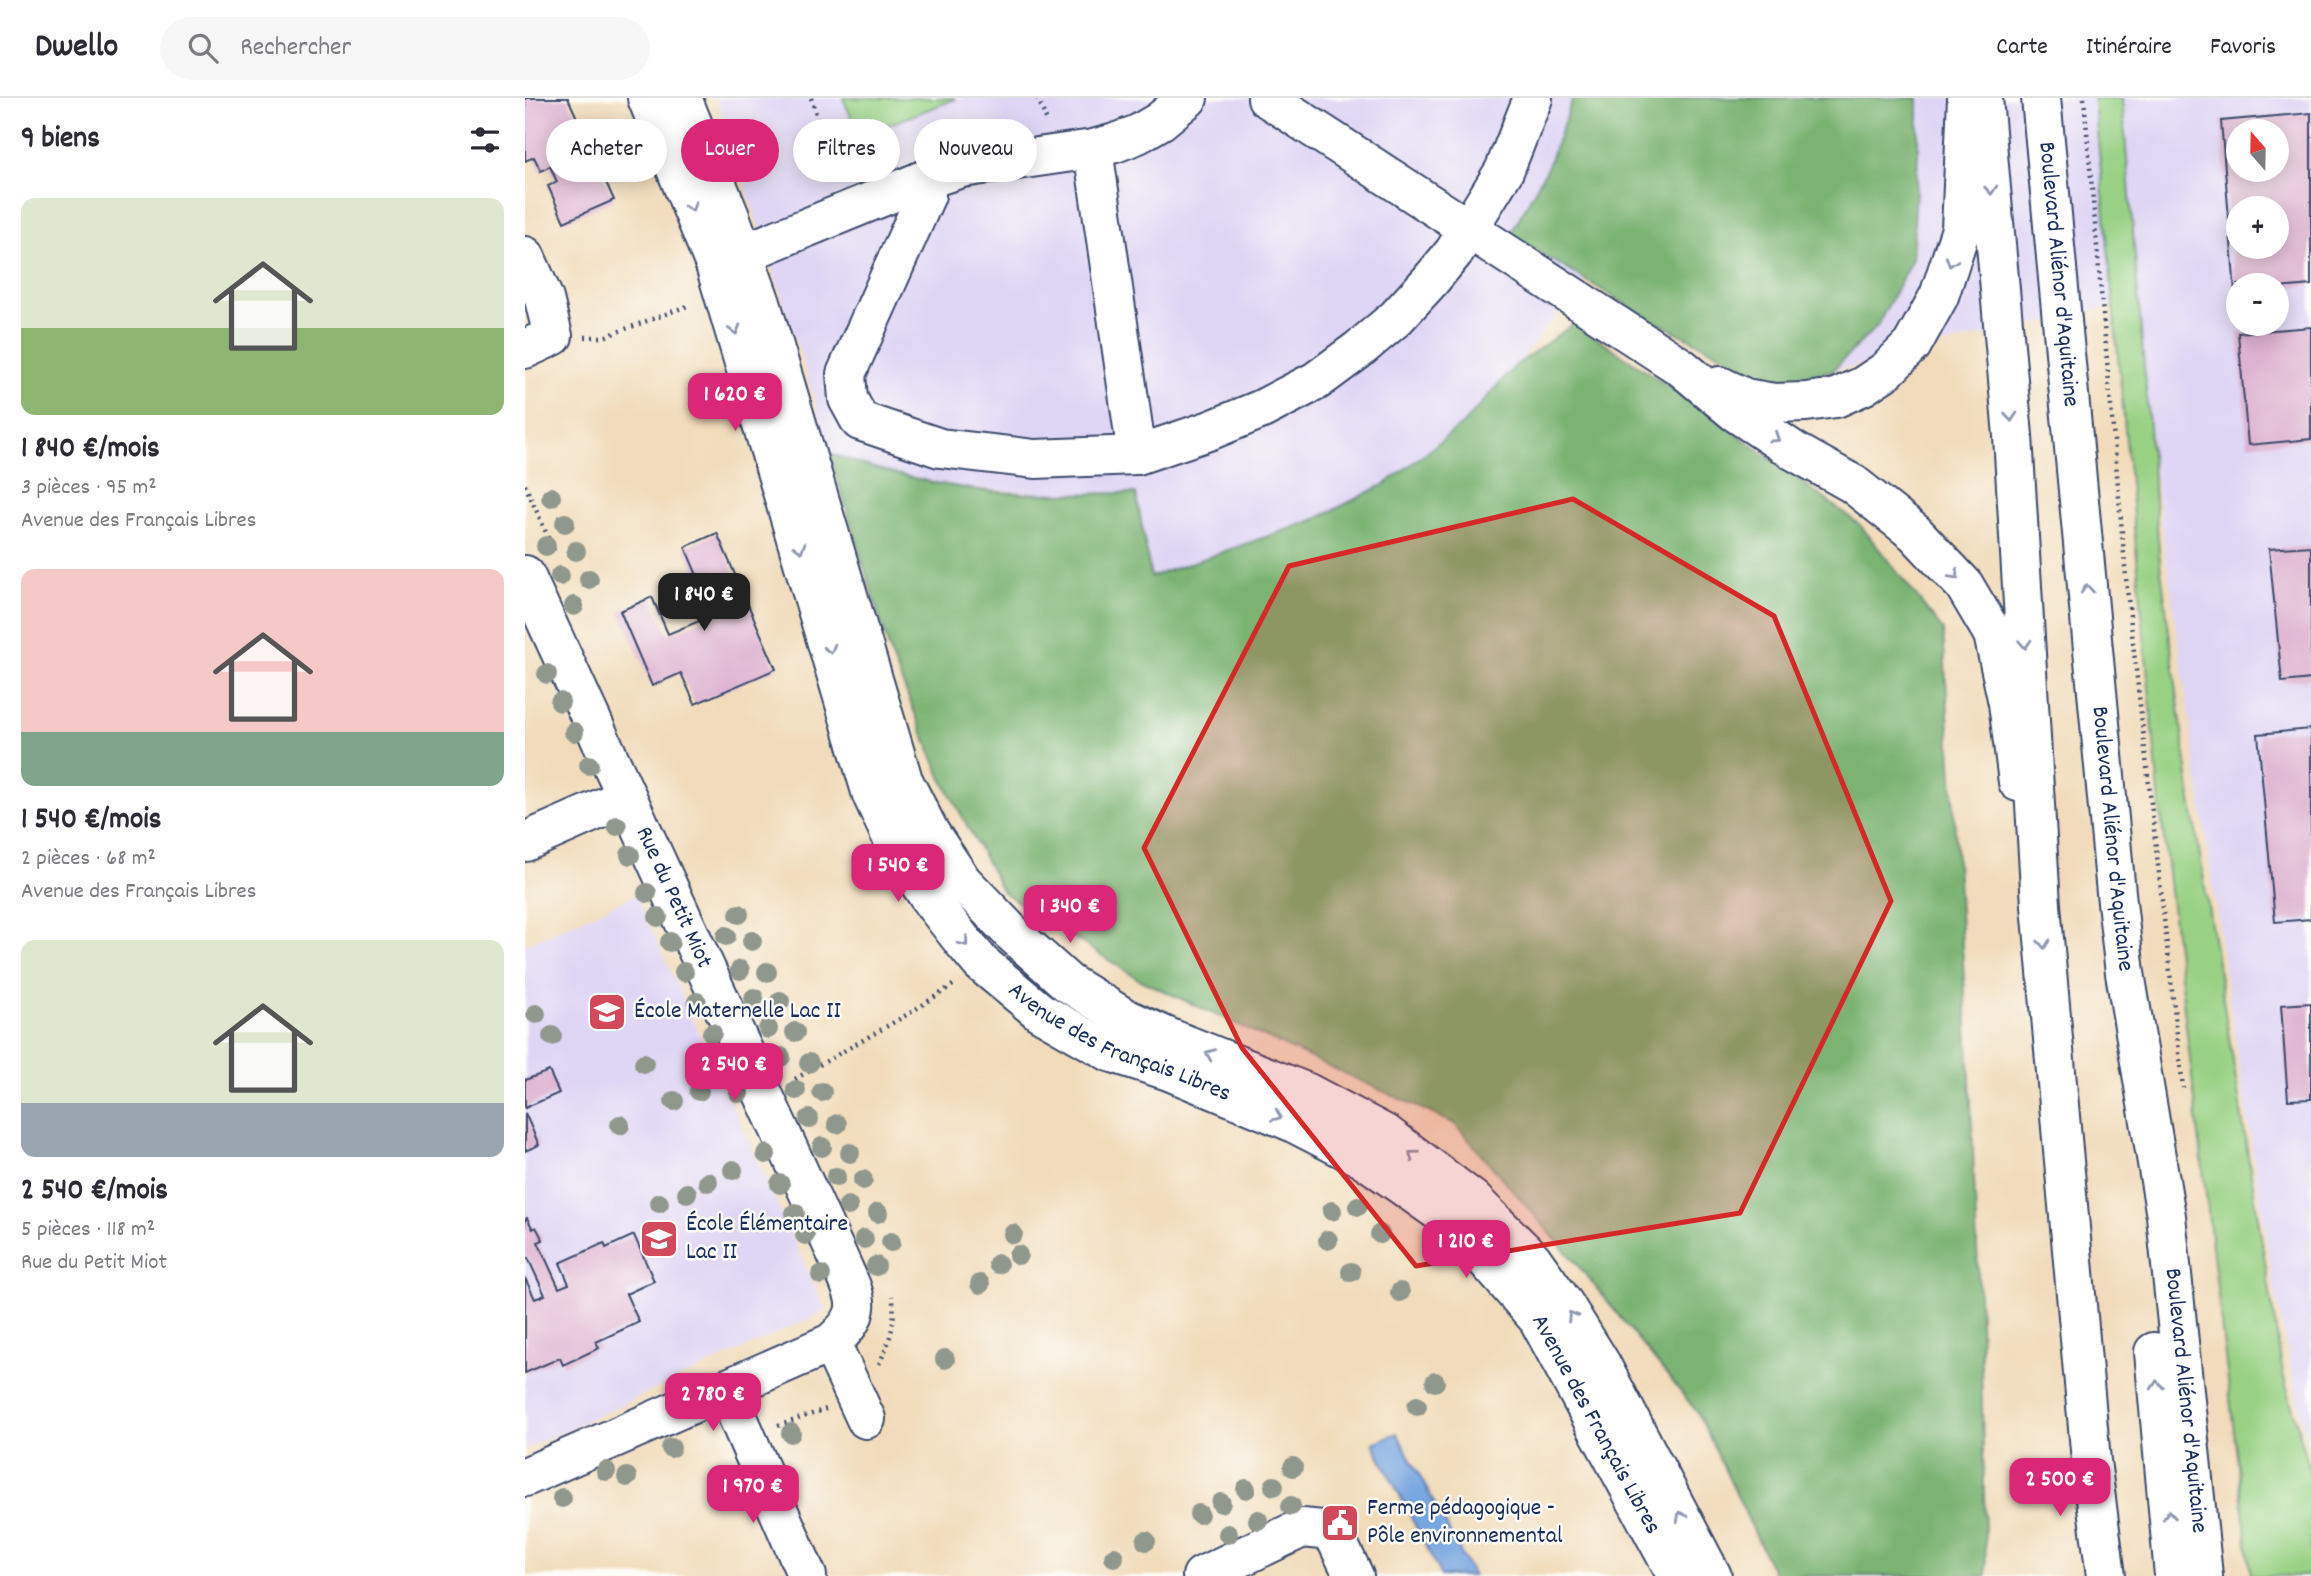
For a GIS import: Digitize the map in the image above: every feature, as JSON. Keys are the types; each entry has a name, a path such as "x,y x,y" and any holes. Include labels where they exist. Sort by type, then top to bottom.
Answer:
{"main road":[{"name":"Avenue des Français Libres","path":"647,98 729,259 761,303 904,780 930,833 962,881 1011,932 1068,984 1125,1017 1172,1039 1308,1093 1365,1123 1387,1135 1473,1200 1532,1259 1564,1304 1601,1364 1712,1576"},
{"name":"Avenue des Français Libres","path":"682,98 729,259 872,795 898,851 930,899 981,962 1040,1012 1110,1052 1169,1071 1291,1122 1366,1160 1451,1220 1538,1319 1677,1576"},
{"path":"1037,157 1093,149 1138,134 1160,121 1188,98"},
{"path":"1267,98 1681,368 1735,412 1794,451 1853,484 1915,533 1964,585 1993,634 2008,703 2015,765 2041,905"},
{"path":"921,182 926,195 846,374 848,399 860,421 940,447 1035,459 1137,455 1262,409 1316,381 1396,318 1454,252 1504,171 1533,98"},
{"path":"1681,368 1745,398 1775,403 1836,398 1863,386 1887,370 1912,345 1939,296 1961,229 1967,98"},
{"path":"1983,98 2013,436 2041,905 2091,1461 2105,1576"},
{"name":"Boulevard Aliénor d'Aquitaine","path":"2041,98 2116,893 2125,973 2167,1216 2203,1576"},
{"path":"1093,149 1137,455"},
{"path":"729,259 919,182"},
{"path":"525,256 544,299 539,343"},
{"name":"Rue du Petit Miot","path":"525,575 853,1292 856,1313 846,1330 831,1343 525,1476"},
{"path":"525,842 627,797"},
{"path":"2125,973 2143,1223 2174,1576"},
{"path":"831,1343 866,1419"},
{"path":"726,1390 807,1576"},
{"path":"2087,1576 2091,1461"},
{"path":"1202,1576 1302,1528 1332,1531 1354,1576"}],"path":[{"path":"811,98 828,151 823,221"},
{"path":"2084,98 2127,589 2184,1098"},
{"path":"539,343 604,337 701,301"},
{"path":"768,1107 796,1078 910,1013 961,979"}],"highlighted area":[{"path":"1573,499 1774,616 1891,901 1740,1213 1416,1266 1242,1048 1144,848 1289,566"}],"shaded area":[{"path":"717,98 2311,98 2311,1454 2275,1292 2268,1248 2228,992 2130,302 1832,371 1769,382 1585,280 1516,365 1464,423 1387,483 1314,520 1151,577 1044,493 965,488 882,470 830,454 744,182 779,182 779,119 724,119"},
{"name":"École Élémentaire Lac II","path":"636,895 826,1311 525,1449 525,945"}],"green space":[{"path":"843,98 955,99 900,120 852,119"},
{"path":"1573,98 1918,98 1912,259 1878,325 1832,371 1769,382 1654,321 1510,235 1547,168"},
{"path":"2094,98 2122,98 2160,563 2191,800 2283,1374 2311,1474 2311,1576 2251,1576 2160,805"},
{"path":"1575,323 1700,407 1860,525 1943,630 1970,1078 1980,1320 1986,1576 1775,1576 1698,1413 1577,1264 1455,1124 1140,980 1003,892 941,777 891,655 830,454 879,470 985,491 1050,494 1136,493 1151,577 1314,520 1387,483 1464,423 1516,365"}],"water":[{"path":"1397,1433 1473,1576 1441,1576 1373,1443"}],"building":[{"path":"525,98 568,98 577,119 546,119 546,168 541,171 534,157 525,161"},
{"path":"2311,113 2311,285 2289,287 2289,273 2233,273 2232,259 2289,259 2289,196 2227,196 2221,121 2226,121 2226,182 2289,182 2289,119 2244,119"},
{"path":"557,182 606,182 614,200 564,222 548,186"},
{"path":"2311,327 2311,439 2248,445 2238,336 2289,336 2289,329"},
{"path":"717,533 776,669 695,704 681,673 652,686 620,611 652,597 668,634 714,615 685,547"},
{"path":"2311,546 2311,679 2282,682 2269,549"},
{"path":"2311,729 2311,919 2275,922 2258,734"},
{"path":"2311,1003 2311,1099 2288,1100 2281,1005"},
{"path":"549,1071 559,1093 525,1108 525,1080"},
{"path":"525,1113 539,1145 525,1151"},
{"path":"527,1218 543,1240 538,1242 559,1288 569,1284 560,1263 604,1243 606,1248 634,1235 654,1281 626,1294 639,1322 596,1342 599,1348 563,1365 560,1358 525,1373 525,1278 535,1299 545,1295 528,1258 525,1259"}],"place":[{"name":"École Maternelle Lac II","path":"607,1012"},
{"name":"École Élémentaire Lac II","path":"659,1239"},
{"name":"Ferme pédagogique - Pôle environnemental","path":"1340,1523"}]}
